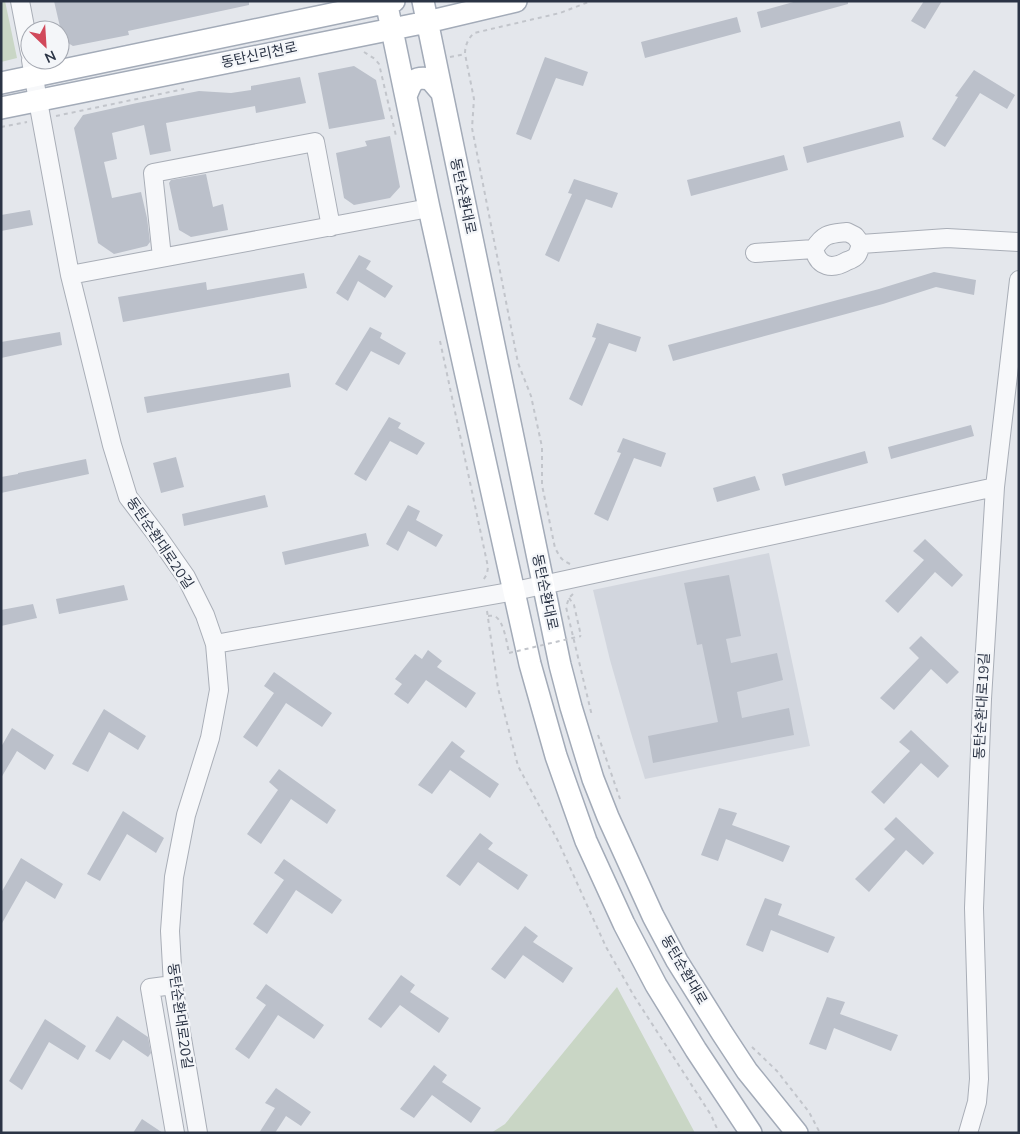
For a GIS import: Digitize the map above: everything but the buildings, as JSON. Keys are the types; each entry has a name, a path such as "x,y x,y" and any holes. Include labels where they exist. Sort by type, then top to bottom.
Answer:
{"main road":[{"name":"동탄신리천로","path":"70,61 310,19 389,2"},
{"path":"389,2 392,29 429,208 530,664 556,756 586,841 624,924 656,985 750,1133"},
{"name":"동탄신리천로","path":"1,108 392,29 425,11 512,2"},
{"name":"동탄순환대로","path":"425,11 560,665 583,748 608,818 653,916 677,961 747,1071 797,1133"},
{"path":"310,19 320,21 326,27 326,36 315,44"},
{"name":"동탄신리천로","path":"1,83 28,70"},
{"path":"406,96 412,82 420,77 430,79 442,93"}],"street":[{"path":"20,1 24,20"},
{"name":"동탄순환대로20길","path":"32,70 70,276 112,445 128,497 186,576 205,615 215,644 218,690 210,738 186,815 174,877 170,931 172,985 198,1133"},
{"path":"162,258 153,173 315,142 331,227"},
{"path":"70,276 429,208"},
{"path":"847,232 856,236 861,244 857,256 843,264 828,266 820,262 814,249 820,240 828,234 847,232"},
{"path":"861,244 946,238 1019,242"},
{"path":"755,253 814,249"},
{"name":"동탄순환대로19길","path":"968,1133 977,1102 979,1079 974,908 982,699 995,487 1019,280"},
{"path":"215,644 544,585 995,487"},
{"path":"172,985 150,988 175,1133"}],"path":[{"path":"574,564 568,564 564,561 554,548 542,484 542,447 531,396 518,363 472,128 474,99 465,47 467,41 474,33 560,13 591,1"},
{"path":"575,592 569,598 566,607 593,722"},
{"path":"569,598 574,605 581,636 509,653 501,622 497,617 488,616 498,688 518,766 558,841 606,947 634,996 711,1115 719,1133"},
{"path":"596,730 620,799"},
{"path":"748,1044 777,1071 809,1112 820,1133"}],"shaded area":[{"path":"769,553 810,746 645,779 610,660 593,590"}],"green space":[{"path":"1,1 5,1 17,58 1,62"},
{"path":"617,987 695,1133 491,1133 505,1124"}]}
